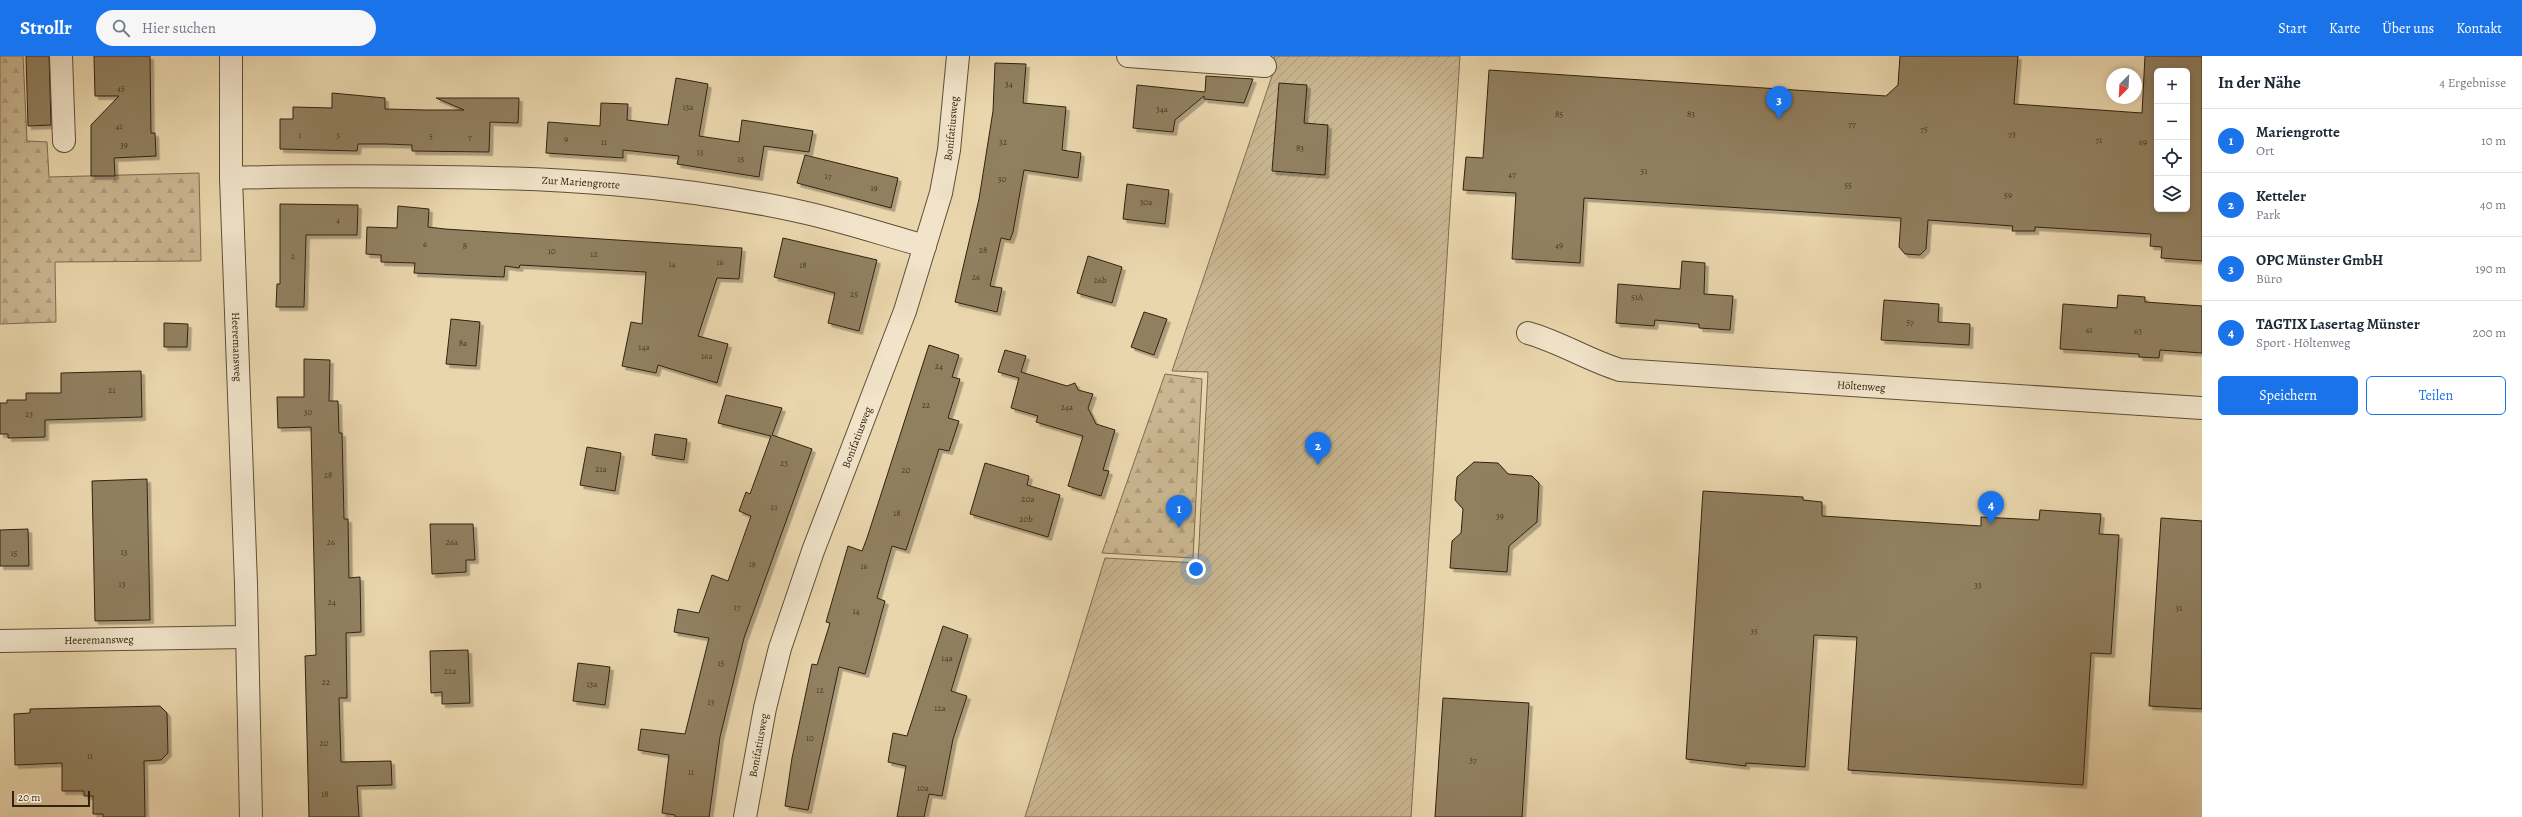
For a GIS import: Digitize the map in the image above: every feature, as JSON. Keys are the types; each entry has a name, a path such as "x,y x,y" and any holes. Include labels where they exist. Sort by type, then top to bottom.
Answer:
{"street":[{"path":"61,56 64,141"},
{"name":"Heeremansweg","path":"230,56 231,178 247,637 251,817"},
{"name":"Bonifatiusweg","path":"745,817 764,714 780,648 813,551 905,311 940,193 949,150 958,56"},
{"path":"1128,56 1265,66"},
{"name":"Zur Mariengrotte","path":"231,178 294,176 545,178 630,185 707,195 794,210 925,246"},
{"name":"Höltenweg","path":"1528,333 1543,337 1592,361 1620,370 2202,408"},
{"name":"Heeremansweg","path":"0,641 247,637"}],"green space":[{"path":"0,56 23,56 27,141 47,142 49,177 199,173 201,261 55,262 56,322 0,324"},
{"path":"1274,56 1460,56 1411,817 1025,817 1105,558 1198,563 1208,372 1172,371 1273,73"},
{"path":"1165,374 1202,379 1193,558 1102,553"}],"building":[{"path":"26,56 49,56 51,125 28,126"},
{"path":"94,56 150,56 151,133 155,133 156,156 114,158 115,176 91,176 91,125 119,96 95,96"},
{"path":"1900,56 2018,56 2014,104 2142,113 2145,56 2202,56 2202,261 2161,258 2162,247 2150,246 2151,234 2035,227 2035,231 2012,231 2013,226 1928,220 1926,249 1920,255 1905,254 1899,247 1901,218 1584,198 1580,263 1512,259 1516,193 1463,190 1466,157 1483,158 1489,70 1886,96 1898,85"},
{"path":"995,63 1026,64 1023,103 1066,107 1062,150 1081,153 1078,178 1024,170 1013,232 1010,240 1001,238 990,286 1002,288 997,312 955,302 979,199 993,111"},
{"path":"1206,76 1253,79 1244,103 1204,99 1204,96 1175,120 1173,132 1133,128 1137,85 1205,92"},
{"path":"676,78 708,84 699,136 739,142 742,120 813,131 809,152 764,146 759,177 677,164 679,156 623,150 623,158 546,153 548,122 600,126 601,103 628,104 627,120 668,125"},
{"path":"1279,83 1307,85 1304,123 1328,125 1325,175 1272,171"},
{"path":"332,93 385,98 385,109 464,110 436,98 519,98 518,123 490,122 489,152 412,151 412,145 385,144 358,144 357,151 280,149 280,119 293,119 293,107 332,108"},
{"path":"805,155 898,178 891,208 797,183"},
{"path":"1127,184 1169,190 1165,224 1123,219"},
{"path":"280,204 358,205 357,235 306,235 304,307 276,307 277,284 280,284"},
{"path":"398,206 429,209 428,227 742,248 739,279 717,278 698,336 728,344 717,383 658,365 656,373 622,366 631,322 642,324 646,272 520,265 519,268 505,266 504,277 414,273 415,263 381,262 381,255 366,254 367,227 397,228"},
{"path":"783,238 877,260 859,331 828,323 835,293 774,277"},
{"path":"1088,256 1122,267 1112,303 1077,293"},
{"path":"1682,261 1705,263 1704,294 1733,296 1730,330 1699,328 1699,324 1655,320 1654,326 1616,323 1618,284 1680,289"},
{"path":"2118,295 2145,297 2145,302 2202,306 2202,353 2160,350 2159,358 2139,357 2139,354 2060,349 2063,304 2117,308"},
{"path":"1884,300 1939,304 1938,322 1970,324 1969,345 1881,340"},
{"path":"1144,312 1167,319 1154,355 1131,347"},
{"path":"451,319 480,322 476,366 446,364"},
{"path":"164,323 188,324 187,347 164,347"},
{"path":"929,345 959,355 952,377 960,379 948,418 959,421 949,451 939,449 906,550 892,546 877,598 885,601 865,674 839,667 808,810 785,806 792,758 812,664 817,665 830,623 826,622 848,546 862,551"},
{"path":"1005,350 1026,356 1021,372 1067,386 1075,383 1078,390 1093,394 1088,408 1096,424 1115,430 1103,470 1109,471 1101,496 1068,486 1083,436 1036,422 1038,416 1011,408 1019,378 998,372"},
{"path":"304,359 330,360 329,401 338,401 339,433 342,433 344,519 348,519 349,578 360,577 361,632 346,633 347,698 339,698 341,762 391,761 392,785 357,786 359,817 309,817 305,656 316,655 311,427 278,428 277,397 304,397"},
{"path":"141,371 142,417 45,420 45,437 8,438 8,434 0,434 0,403 7,403 7,400 26,400 26,393 61,393 61,373"},
{"path":"726,395 782,408 772,435 812,449 744,638 720,737 709,817 675,817 675,815 662,813 669,755 638,750 641,729 685,734 709,638 674,632 678,609 699,613 712,575 728,581 751,516 739,511 746,492 750,494 771,436 718,423"},
{"path":"655,434 687,439 684,460 652,455"},
{"path":"587,447 621,453 615,491 580,485"},
{"path":"1474,462 1498,463 1508,474 1532,476 1539,483 1537,522 1509,546 1507,572 1450,568 1452,541 1461,533 1463,509 1455,500 1457,477"},
{"path":"985,463 1029,476 1027,485 1060,495 1048,537 970,514"},
{"path":"147,479 150,620 95,621 92,481"},
{"path":"1703,491 1803,497 1803,500 1822,502 1822,516 1981,526 1981,517 2039,520 2040,510 2101,514 2099,534 2119,535 2111,654 2091,653 2083,785 1848,770 1857,637 1814,635 1805,767 1746,763 1746,766 1686,759"},
{"path":"2161,518 2202,521 2202,709 2149,706"},
{"path":"430,524 473,524 475,560 466,560 466,572 432,574"},
{"path":"28,529 29,566 0,566 0,530"},
{"path":"943,626 968,635 951,691 967,696 953,739 942,796 929,794 924,817 897,817 906,766 888,762 893,733 907,736"},
{"path":"468,650 470,703 442,704 442,692 431,693 430,651"},
{"path":"578,663 610,667 605,705 573,701"},
{"path":"1443,698 1529,703 1522,817 1435,817"},
{"path":"160,706 167,713 168,753 161,760 144,761 145,817 103,817 103,814 93,814 93,796 84,796 84,791 62,791 62,763 15,765 14,714 30,713 30,709"}],"place":[{"name":"OPC Münster GmbH","path":"1779,119"},
{"name":"Ketteler","path":"1318,465"},
{"name":"TAGTIX Lasertag Münster","path":"1991,524"},
{"name":"Mariengrotte","path":"1179,528"}]}
